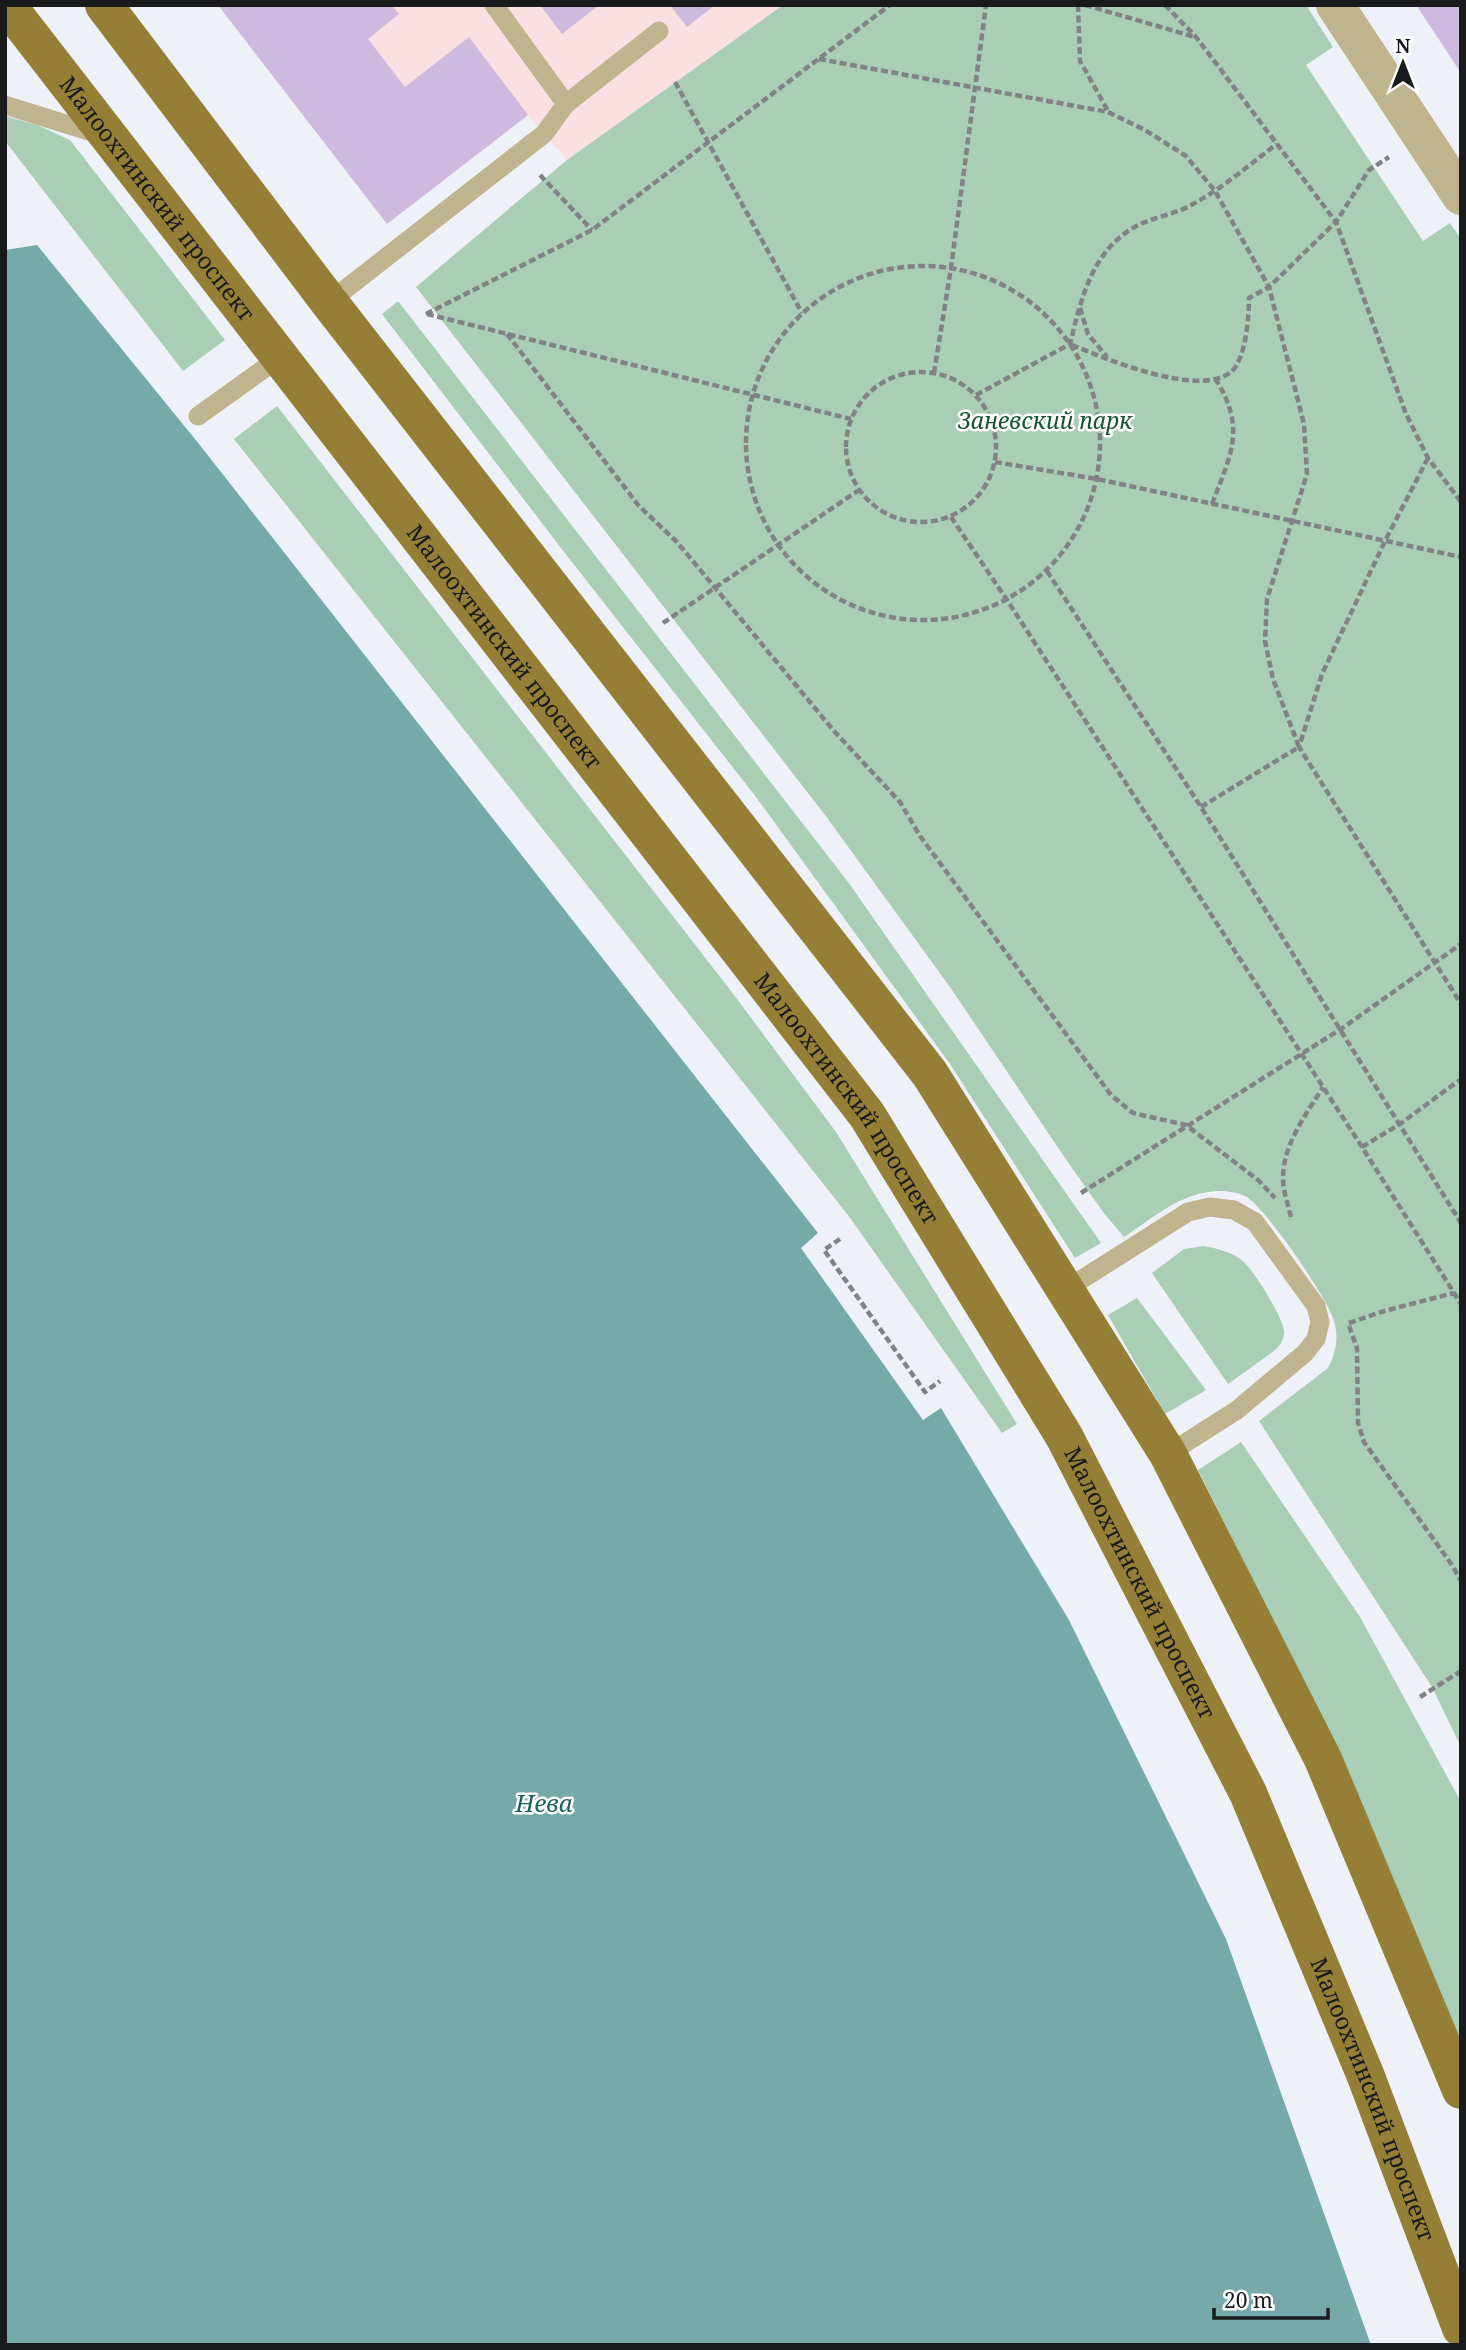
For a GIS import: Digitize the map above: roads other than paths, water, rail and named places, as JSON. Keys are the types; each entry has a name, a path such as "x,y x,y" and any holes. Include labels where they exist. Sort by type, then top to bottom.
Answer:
{"main road":[{"name":"Малоохтинский проспект","path":"7,5 867,1115 1064,1436 1248,1793 1365,2074 1461,2328"},
{"path":"104,5 329,302 930,1074 1168,1454 1323,1759 1461,2090"}],"street":[{"path":"1335,5 1461,195"}],"lane":[{"path":"494,5 566,104"},
{"path":"329,302 520,154 544,134 566,104 659,32"},
{"path":"5,106 107,137"},
{"path":"198,416 279,358"},
{"path":"1065,1290 1188,1212 1210,1207 1234,1210 1255,1222 1316,1306 1320,1322 1316,1339 1305,1353 1237,1410 1168,1454"}],"water":[{"name":"Нева","path":"37,245 199,444 818,1233 801,1248 923,1420 941,1408 1069,1620 1226,1939 1371,2345 5,2345 5,250"}],"park label":[{"name":"Заневский парк","path":"1045,421"}]}
